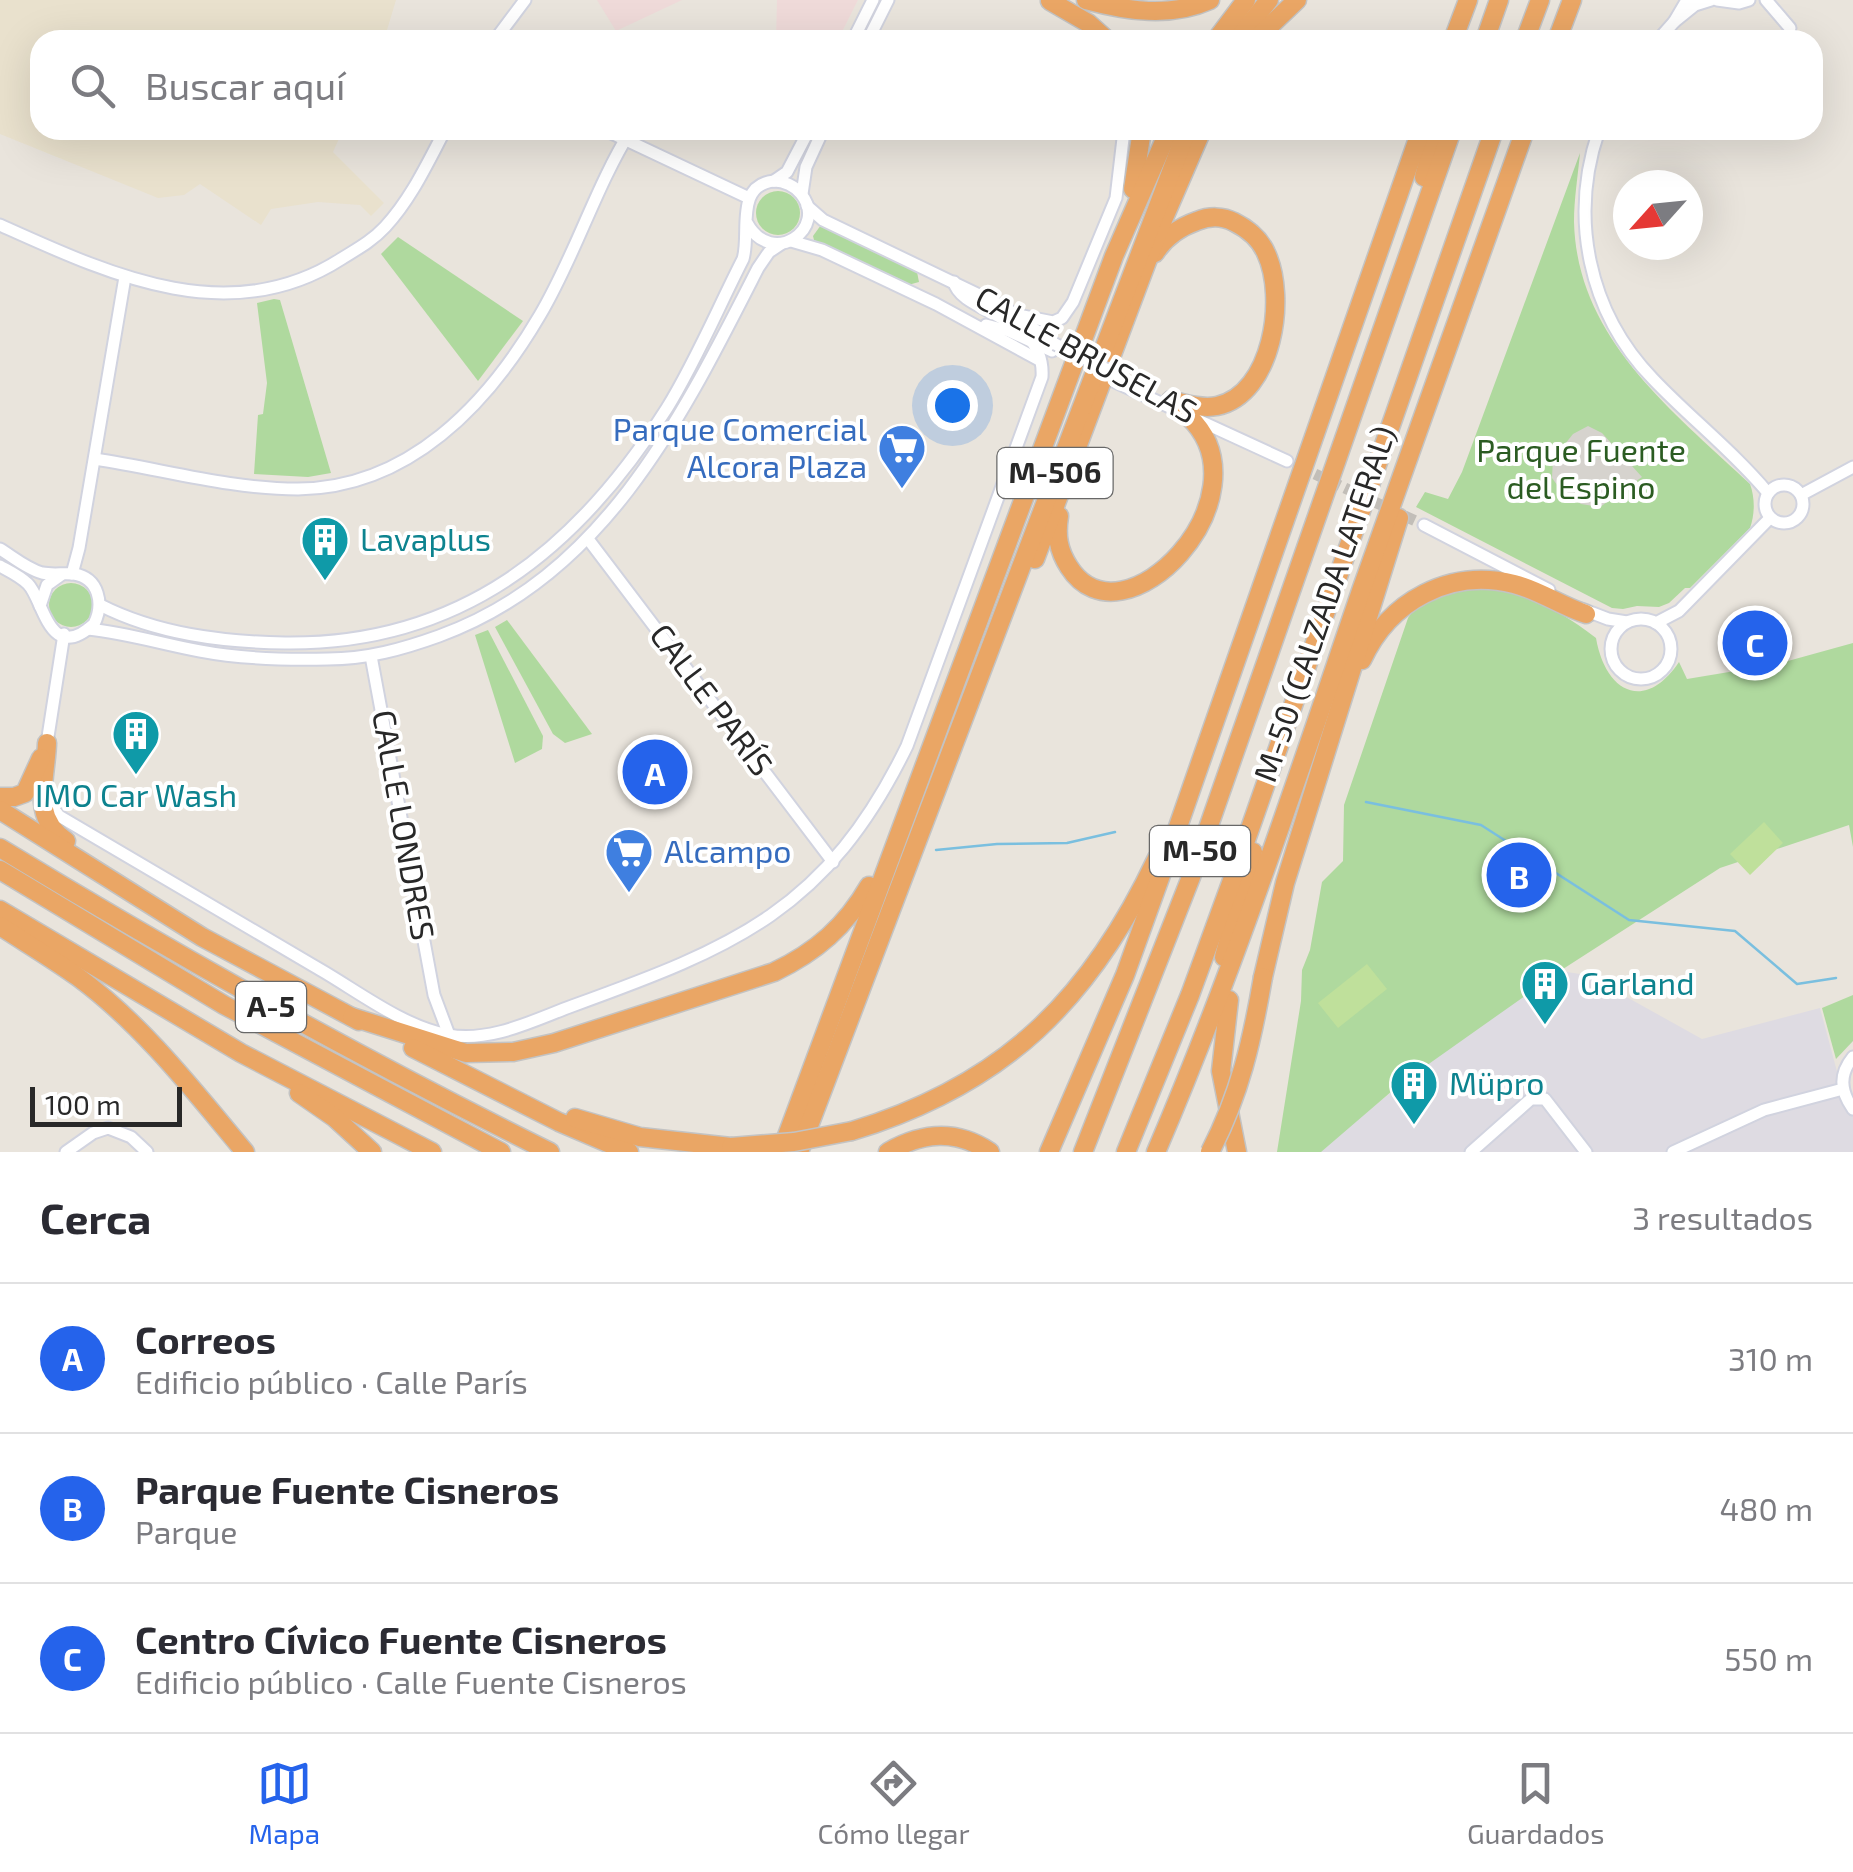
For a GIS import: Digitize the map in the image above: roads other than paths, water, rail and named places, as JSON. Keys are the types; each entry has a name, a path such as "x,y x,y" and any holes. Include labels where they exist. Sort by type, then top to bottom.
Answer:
{"highway":[{"path":"1049,0 1096,30"},
{"path":"1086,0 1127,10 1164,12 1210,0"},
{"path":"1224,30 1246,0"},
{"path":"1244,30 1269,0"},
{"path":"1262,30 1284,0"},
{"path":"1265,30 1297,0"},
{"path":"1457,30 1470,0"},
{"path":"1464,30 1470,0"},
{"path":"1488,30 1499,0"},
{"path":"1529,30 1540,0"},
{"path":"1561,30 1572,0"},
{"path":"1114,256 1137,179 1141,140"},
{"name":"M-506","path":"781,1152 1114,256 1164,140"},
{"name":"M-506","path":"800,1152 1182,140"},
{"path":"928,818 1064,486 1144,270 1198,140"},
{"path":"1050,1152 1125,976 1418,140"},
{"path":"1401,275 1435,140"},
{"name":"M-50","path":"1083,1152 1191,877 1448,140"},
{"name":"M-50","path":"1126,1152 1190,995 1491,140"},
{"name":"M-50 (CALZADA LATERAL)","path":"1156,1152 1197,1057 1258,894 1521,140"},
{"path":"1144,270 1160,244 1180,227 1204,218 1226,217 1250,230 1266,252 1275,284 1276,319 1266,356 1249,385 1229,402 1217,406 1193,406 1171,400"},
{"path":"1210,1152 1229,1116 1250,1054 1284,882 1491,227"},
{"path":"1064,486 1056,531 1061,555 1074,574 1107,592 1128,591 1150,580 1174,560 1194,534 1214,484 1215,460 1208,439 1189,418"},
{"path":"1284,882 1299,850 1356,674 1370,644 1402,607 1442,585 1470,580 1517,584 1579,609"},
{"path":"498,1090 640,1137 731,1148 852,1131 894,1118 979,1075 1021,1045 1062,1007 1100,961 1128,916 1156,859 1226,669 1250,620"},
{"path":"352,1017 466,1053 513,1052 554,1043 708,994 795,962 818,948 856,908 870,885 914,772 936,729"},
{"path":"47,743 41,802 50,828 96,860 125,888"},
{"path":"0,796 14,798 25,793 47,743"},
{"name":"M-50","path":"1197,1057 1268,801 1280,744"},
{"path":"0,810 202,937 559,1122 629,1152"},
{"name":"A-5","path":"0,848 240,990 422,1089 550,1152"},
{"name":"A-5","path":"0,870 238,1012 500,1152"},
{"path":"1237,1152 1221,1070 1222,1045 1232,987 1258,894"},
{"path":"0,910 241,1053 432,1152"},
{"path":"0,926 80,978 124,1017 245,1152"},
{"path":"241,1053 335,1118 372,1152"},
{"path":"888,1152 912,1140 942,1134 970,1139 990,1152"}],"street":[{"path":"502,30 525,0"},
{"path":"858,30 873,0"},
{"path":"873,30 888,0"},
{"path":"1049,0 1081,30"},
{"path":"1674,22 1687,0"},
{"path":"1667,30 1695,4 1749,0"},
{"path":"1766,0 1790,28"},
{"path":"0,225 125,277 180,292 238,293 304,279 374,238 415,188 440,140"},
{"path":"95,459 219,482 298,489 343,484 401,464 435,442 476,404 516,352 541,314 626,140"},
{"path":"638,140 748,198"},
{"path":"100,605 127,618 209,638 303,643 348,640 410,628 478,600 520,574 558,543 590,509 644,442 677,390 743,259 748,243 748,198 787,172 804,140"},
{"path":"0,566 30,586 48,626 64,634 88,629 124,632 171,646 238,656 371,656 442,635 496,611 548,576 588,539 633,487 664,442 695,392 758,268 769,252 803,230 806,167 819,140"},
{"path":"1015,315 1053,322 1062,318 1072,302 1116,198 1123,140"},
{"path":"1597,140 1585,184 1584,229 1592,272 1609,319 1650,376 1768,493"},
{"path":"774,181 785,182 804,200"},
{"name":"CALLE BRUSELAS","path":"804,200 823,220 1015,315 1053,347"},
{"path":"747,223 760,240 786,242"},
{"name":"CALLE BRUSELAS","path":"786,242 822,250 958,315 1039,360"},
{"path":"911,292 924,284 923,268"},
{"path":"40,609 42,592 66,575 95,459 125,277"},
{"name":"CALLE BRUSELAS","path":"936,304 936,286 951,280"},
{"name":"CALLE BRUSELAS","path":"951,280 961,296 1006,319 1028,339"},
{"name":"CALLE BRUSELAS","path":"958,315 1053,347 1189,418 1287,460"},
{"path":"46,776 48,802 59,816 417,1024 448,1035 499,1033 714,951 777,912 833,862 886,789 907,746 1034,401 1042,374 1028,339"},
{"name":"CALLE BRUSELAS","path":"1115,378 1171,400 1218,428"},
{"path":"1801,495 1853,467"},
{"path":"1785,484 1801,495 1803,508 1796,518 1785,523 1770,518 1765,508 1768,493 1777,486 1785,484"},
{"path":"1656,623 1679,611 1770,518"},
{"path":"1424,526 1519,572 1579,609 1627,622 1642,619 1656,623 1670,640"},
{"name":"CALLE PARÍS","path":"588,539 833,862"},
{"path":"0,550 38,572 81,576 95,587 100,605 94,624 88,629"},
{"path":"1579,609 1612,642"},
{"path":"1627,622 1612,642 1616,666 1627,676 1643,680 1658,674 1668,663 1679,611"},
{"path":"47,743 64,634"},
{"name":"CALLE LONDRES","path":"371,656 434,995 448,1035"},
{"path":"417,1024 432,1009 434,995"},
{"path":"1853,1057 1844,1069 1842,1090 1853,1109"},
{"path":"1673,1152 1764,1110 1842,1090"},
{"path":"1470,1152 1531,1099 1545,1099 1586,1152"},
{"path":"69,1150 93,1133 108,1128 131,1138 147,1152"}],"waterway":[{"path":"1366,802 1481,825 1629,920 1735,931 1797,984 1836,978"},
{"path":"936,850 1067,843 1115,832"}],"tunnel":[{"path":"1300,467 1424,525"}],"place":[{"name":"Parque Comercial Alcora Plaza","path":"902,490"},
{"name":"Lavaplus","path":"325,582"},
{"name":"Centro Cívico Fuente Cisneros","path":"1755,643"},
{"name":"Correos","path":"655,772"},
{"name":"IMO Car Wash","path":"136,776"},
{"name":"Parque Fuente Cisneros","path":"1519,875"},
{"name":"Alcampo","path":"629,894"},
{"name":"Garland","path":"1545,1026"},
{"name":"Müpro","path":"1414,1126"}],"park label":[{"name":"Parque Fuente del Espino","path":"1581,470"}]}
